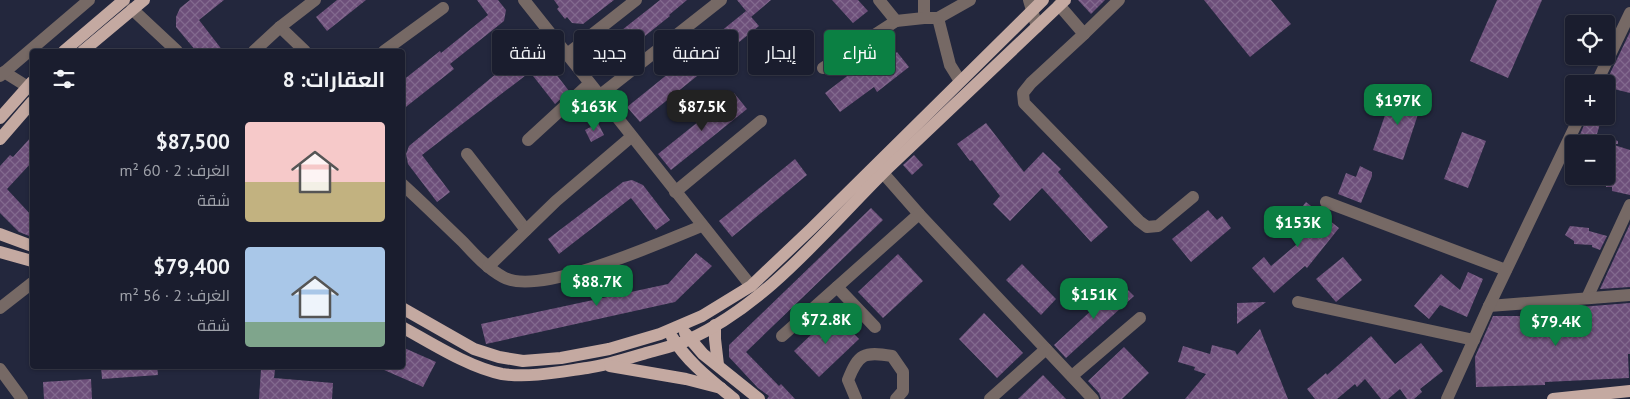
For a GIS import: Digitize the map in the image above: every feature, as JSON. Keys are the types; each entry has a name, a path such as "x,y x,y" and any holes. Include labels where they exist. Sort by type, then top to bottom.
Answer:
{"main road":[{"path":"67,49 128,4 144,0"},
{"path":"405,310 474,349 499,357 523,360 561,358 609,349 674,329 727,302 751,286 960,81 1031,5 1043,0"},
{"path":"405,329 436,346 483,368 501,374 531,375 605,365 689,340 759,295 805,252 883,173 1062,3"},
{"path":"85,49 128,4"},
{"path":"1,115 30,85"},
{"path":"0,139 30,104"},
{"path":"0,234 30,245"},
{"path":"0,252 30,260"},
{"path":"715,325 718,365"},
{"path":"674,329 759,399"},
{"path":"674,329 676,344 694,366 734,399"},
{"path":"605,365 659,374 721,388"},
{"path":"1553,399 1630,391"}],"street":[{"path":"31,49 89,0"},
{"path":"256,49 280,27 315,0"},
{"path":"524,0 751,286"},
{"path":"566,54 636,0"},
{"path":"599,96 721,0"},
{"path":"879,0 896,21"},
{"path":"924,0 924,18"},
{"path":"823,68 896,21 938,18 970,0"},
{"path":"1119,0 1031,83 1023,93 1024,104 1147,227 1158,226 1193,197"},
{"path":"1062,3 1084,34"},
{"path":"128,4 175,49"},
{"path":"1031,5 1037,26"},
{"path":"387,49 443,8"},
{"path":"938,18 950,65 960,81"},
{"path":"1600,75 1628,20"},
{"path":"280,27 303,49"},
{"path":"30,50 2,74 30,85"},
{"path":"528,140 589,84"},
{"path":"675,192 761,121"},
{"path":"1447,399 1489,306 1576,125"},
{"path":"488,266 556,201 631,137"},
{"path":"467,154 526,230"},
{"path":"883,173 919,214 1093,399"},
{"path":"405,187 488,266 505,278 535,282 561,278 612,261 702,226"},
{"path":"1326,202 1506,270"},
{"path":"1587,298 1630,205"},
{"path":"782,336 919,214"},
{"path":"0,308 30,285"},
{"path":"837,287 875,327"},
{"path":"1489,306 1630,295"},
{"path":"1298,302 1474,340"},
{"path":"1072,376 1140,318"},
{"path":"990,399 1046,349"},
{"path":"856,399 848,380 856,362 872,352 892,356 903,372 904,396"},
{"path":"0,370 22,399"}],"building":[{"path":"190,0 224,0 199,20 221,49 194,49 176,27 176,17 180,8"},
{"path":"337,0 366,0 327,31 316,17"},
{"path":"477,0 498,0 506,10 504,21 450,64 454,69 405,108 405,79 440,51 441,53 488,15"},
{"path":"554,0 614,0 583,24 572,23 567,17 565,19 557,9 559,7"},
{"path":"660,0 687,0 644,37 644,30 622,30"},
{"path":"737,0 771,0 751,17"},
{"path":"832,0 858,0 868,11 853,23"},
{"path":"1078,0 1105,0 1091,14"},
{"path":"1204,0 1271,0 1291,24 1250,57"},
{"path":"1497,0 1542,0 1508,78 1470,61"},
{"path":"746,11 759,26 754,30 748,30 748,35 738,43 738,30 722,30"},
{"path":"1630,32 1630,93 1615,89 1615,75 1609,75"},
{"path":"897,52 909,67 877,92 874,87 840,112 825,93 849,75 895,75 895,54"},
{"path":"495,75 526,75 422,155 450,192 437,202 408,164 406,154 409,146"},
{"path":"532,75 557,75 569,91 555,104"},
{"path":"667,75 698,75 640,122 627,107"},
{"path":"1393,92 1422,102 1403,160 1373,150"},
{"path":"734,93 747,109 671,170 658,154"},
{"path":"590,98 597,109 585,116 578,105"},
{"path":"598,123 604,135 591,142 585,130"},
{"path":"986,123 1024,172 1043,152 1061,169 1058,172 1108,227 1091,242 1042,188 1010,221 993,204 1000,196 957,144"},
{"path":"1584,125 1600,125 1597,134 1600,135 1580,135"},
{"path":"1462,132 1486,141 1468,188 1444,179"},
{"path":"30,138 30,164 7,189 30,214 30,236 19,232 0,213 0,166 10,155 13,157"},
{"path":"1615,145 1630,150 1630,195 1612,191 1612,187 1606,187 1606,185 1615,185"},
{"path":"914,155 923,165 912,175 903,165"},
{"path":"795,159 807,175 732,237 719,221"},
{"path":"1360,166 1372,172 1361,203 1338,194 1346,173 1356,177"},
{"path":"632,180 643,185 670,220 656,230 631,198 559,254 548,239 623,182"},
{"path":"1306,202 1339,228 1307,268 1305,266 1274,293 1252,268 1264,257 1271,266 1303,239 1287,226"},
{"path":"871,208 883,220 746,352 779,386 781,384 795,399 767,399 769,396 758,388 729,357 729,345"},
{"path":"1208,210 1217,220 1222,216 1231,228 1191,262 1172,239"},
{"path":"1630,224 1630,287 1600,289"},
{"path":"1570,226 1589,228 1589,231 1607,236 1600,250 1592,247 1592,245 1574,244 1574,241 1565,235"},
{"path":"696,253 712,266 675,302 486,344 481,324 668,284"},
{"path":"898,254 923,281 883,318 858,292"},
{"path":"1343,257 1362,280 1336,302 1316,279"},
{"path":"1022,264 1056,299 1041,315 1006,280"},
{"path":"1468,272 1483,279 1467,317 1440,305 1429,319 1414,306 1441,274 1460,290"},
{"path":"1121,283 1134,296 1066,358 1054,345"},
{"path":"1266,302 1237,324 1237,303"},
{"path":"1630,303 1629,378 1545,382 1545,385 1476,387 1475,357 1493,316 1539,316 1538,312 1555,309"},
{"path":"834,313 859,339 819,377 794,351"},
{"path":"984,313 1023,353 997,378 959,339"},
{"path":"1260,329 1288,399 1185,399 1206,374 1194,370 1195,367 1178,362 1183,346 1210,354 1212,345 1235,351 1237,355"},
{"path":"1371,336 1395,364 1421,343 1443,371 1420,389 1422,392 1414,399 1407,399 1400,389 1388,399 1381,399 1365,379 1357,387 1355,384 1337,399 1315,399 1307,389 1326,373 1327,375"},
{"path":"1124,347 1149,373 1122,399 1101,399 1099,393 1088,381"},
{"path":"405,348 436,362 423,387 382,369 405,369"},
{"path":"101,369 157,369 158,375 102,379"},
{"path":"261,369 275,370 274,378 333,383 332,399 259,399"},
{"path":"1043,375 1066,399 1018,399"},
{"path":"91,379 92,399 44,399 43,382"}]}
